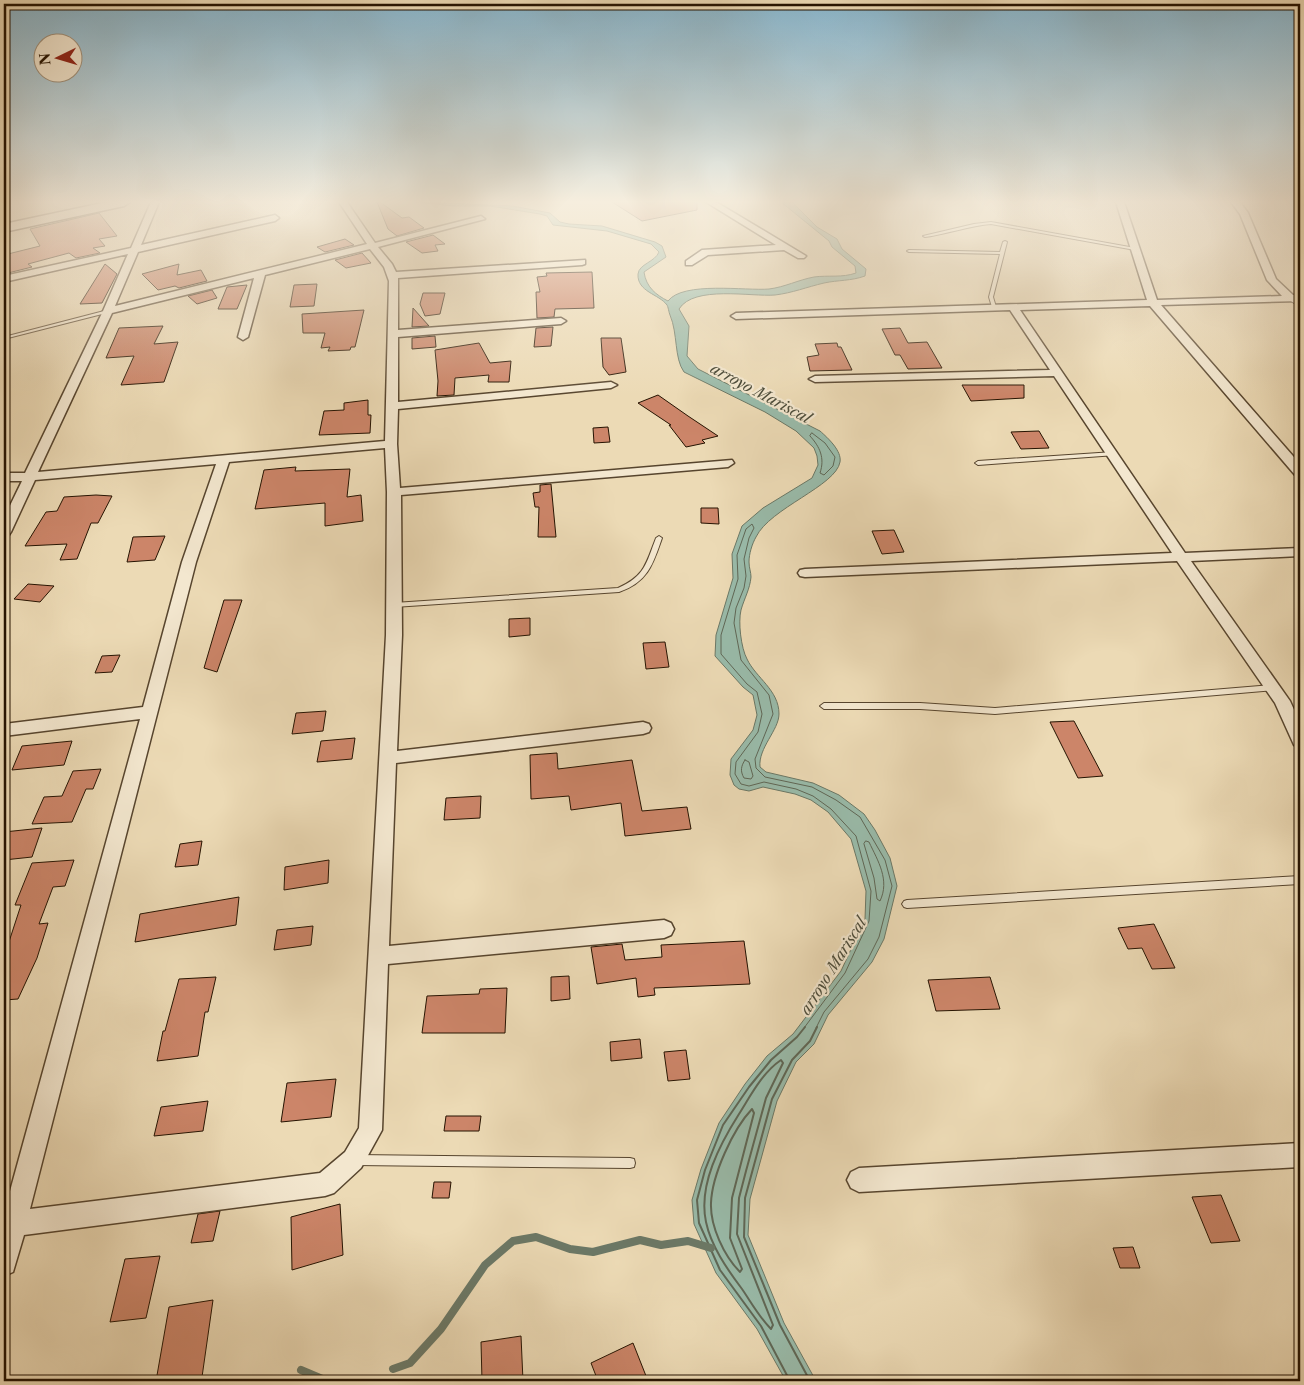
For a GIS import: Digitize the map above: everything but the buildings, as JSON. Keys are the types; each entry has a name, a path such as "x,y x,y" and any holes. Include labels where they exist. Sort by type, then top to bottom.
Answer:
{"street":[{"path":"4,279 59,267"},
{"path":"4,532 108,312 127,267"},
{"path":"108,312 294,267"},
{"path":"9,1224 325,1184 353,1160 370,1130 377,956 389,758 394,605 394,492 391,444 393,275 389,267"},
{"path":"393,275 515,267"},
{"path":"1141,267 1153,303 1300,472"},
{"path":"1266,267 1272,280 1295,298"},
{"path":"243,336 260,275"},
{"path":"736,316 1295,298"},
{"path":"1012,306 1114,454 1182,558 1286,707 1300,740"},
{"path":"393,334 561,321"},
{"path":"815,379 1058,373"},
{"path":"392,406 611,384"},
{"path":"4,477 29,477 391,444"},
{"path":"4,1262 9,1224 150,712 189,562 224,460"},
{"path":"394,492 728,463"},
{"path":"805,573 1300,552"},
{"path":"4,730 150,712"},
{"path":"389,758 643,728"},
{"path":"377,956 664,929"},
{"path":"859,1180 1300,1155"}],"lane":[{"path":"994,307 991,297 999,267"},
{"path":"1295,298 1300,306"},
{"path":"4,338 108,312"},
{"path":"978,463 1114,454"},
{"path":"394,605 619,590 636,583 645,573 659,538"},
{"path":"824,706 920,706 996,711 1272,688"},
{"path":"907,904 1300,880"},
{"path":"353,1160 630,1163"}],"water":[{"path":"652,267 644,272 647,282 652,290 668,301 676,295 687,291 716,288 769,289 814,277 856,273 855,267 863,267 866,269 865,276 860,278 824,283 775,295 724,294 697,297 686,302 679,309 689,326 687,356 698,369 820,431 834,445 839,454 840,462 836,471 827,480 774,516 763,526 756,537 749,562 750,581 740,615 741,635 747,659 771,691 778,706 778,720 762,753 760,767 766,772 813,783 839,795 864,814 890,858 897,886 884,939 872,962 828,1015 814,1044 796,1062 777,1101 750,1199 748,1235 784,1323 816,1381 786,1381 757,1329 716,1273 694,1224 692,1200 701,1169 719,1123 745,1084 767,1056 793,1034 841,971 865,919 866,891 851,839 828,812 811,800 795,794 763,787 749,791 739,789 734,785 730,775 731,759 753,730 757,715 753,695 743,687 715,656 716,635 733,578 732,554 742,526 763,508 812,478 818,465 817,456 814,448 796,431 765,412 684,372 679,360 674,330 667,306 641,285 638,274 641,268"}],"waterway":[{"path":"393,1369 410,1363 441,1329 485,1265 513,1241 536,1237 570,1249 593,1252 640,1240 661,1245 688,1241 711,1248"},
{"path":"301,1370 327,1381"}],"water label":[{"name":"arroyo Mariscal","path":"761,393"},
{"name":"arroyo Mariscal","path":"833,966"}]}
